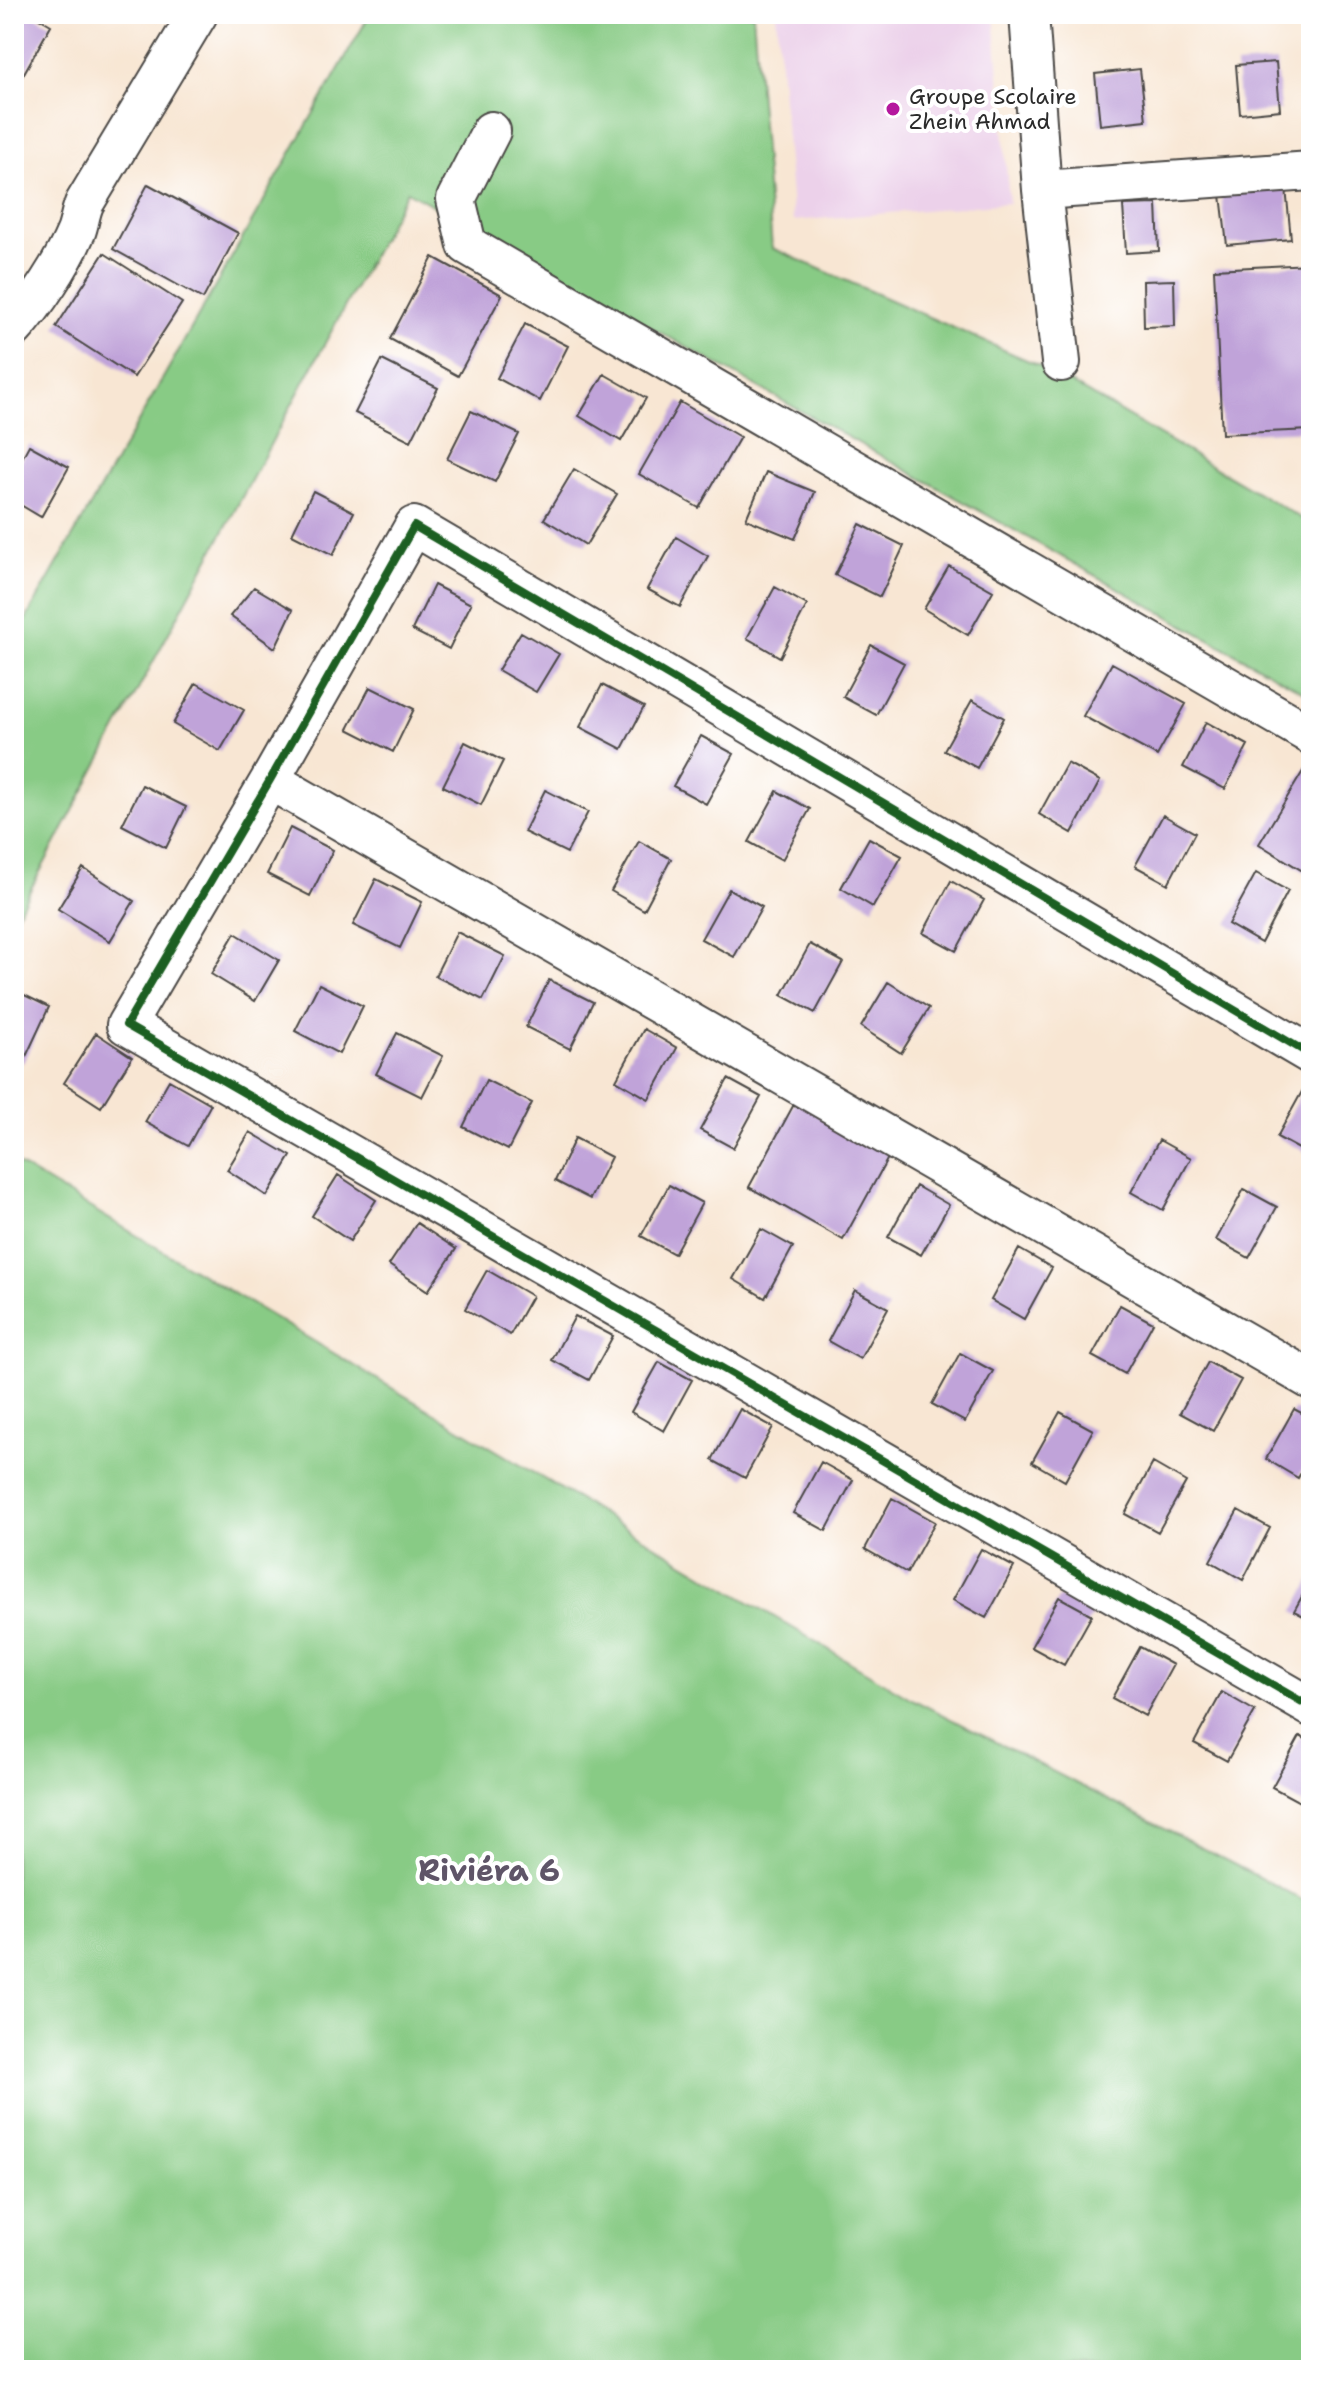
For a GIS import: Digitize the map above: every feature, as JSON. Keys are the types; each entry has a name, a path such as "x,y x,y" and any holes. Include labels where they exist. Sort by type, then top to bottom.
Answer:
{"street":[{"path":"14,328 33,308 77,230 85,202 198,14"},
{"path":"1029,14 1042,190 1061,362"},
{"path":"491,131 456,199 467,245 1311,735"},
{"path":"1042,190 1311,171"},
{"path":"1311,1055 414,526 126,1025 1311,1707"},
{"path":"270,780 1311,1380"}],"shaded area":[{"name":"Groupe Scolaire Zhein Ahmad","path":"776,14 994,14 1009,203 793,221"}],"green space":[{"path":"370,14 753,14 772,248 1045,368 1311,524 1311,696 407,191 14,920 14,640"},
{"path":"14,1162 910,1698 1311,1904 1311,2370 14,2370"}],"building":[{"path":"14,14 32,14 51,25 19,82 14,79"},
{"path":"1276,62 1280,110 1240,114 1236,65"},
{"path":"1140,69 1146,120 1100,125 1095,74"},
{"path":"148,184 238,233 203,299 113,249"},
{"path":"1286,188 1291,239 1227,245 1221,195"},
{"path":"1157,204 1159,251 1126,253 1123,205"},
{"path":"104,253 182,303 134,377 56,327"},
{"path":"433,257 502,295 458,376 390,339"},
{"path":"1310,264 1311,430 1222,434 1214,269"},
{"path":"1174,280 1175,326 1144,327 1143,281"},
{"path":"525,324 568,346 540,401 497,378"},
{"path":"382,360 438,388 411,441 355,413"},
{"path":"604,374 646,398 621,441 579,416"},
{"path":"680,402 740,437 699,508 639,474"},
{"path":"471,411 519,434 495,482 447,459"},
{"path":"29,445 69,467 41,517 14,501 14,473"},
{"path":"574,469 617,494 586,545 544,519"},
{"path":"766,472 815,492 795,539 746,519"},
{"path":"313,491 354,512 333,555 292,534"},
{"path":"860,524 904,546 880,597 835,575"},
{"path":"676,537 708,556 680,607 647,589"},
{"path":"949,566 993,591 968,635 924,609"},
{"path":"434,585 471,604 449,649 412,630"},
{"path":"254,587 293,610 275,648 230,616"},
{"path":"775,587 807,605 780,657 747,638"},
{"path":"521,632 559,654 536,692 498,670"},
{"path":"871,645 904,663 876,715 843,697"},
{"path":"1112,663 1186,704 1157,756 1083,716"},
{"path":"196,683 244,710 220,751 173,724"},
{"path":"602,685 644,707 622,749 580,727"},
{"path":"370,687 414,709 393,752 348,729"},
{"path":"972,700 1004,718 977,768 944,750"},
{"path":"1206,722 1248,745 1225,789 1183,767"},
{"path":"701,736 734,754 706,804 673,786"},
{"path":"465,742 503,761 481,805 443,786"},
{"path":"1311,758 1311,864 1306,873 1259,844"},
{"path":"1067,763 1100,781 1072,833 1039,814"},
{"path":"142,785 186,807 166,848 122,825"},
{"path":"545,790 588,812 567,853 524,832"},
{"path":"777,791 810,809 782,860 749,842"},
{"path":"1163,815 1195,833 1168,884 1135,866"},
{"path":"290,828 333,850 310,896 267,874"},
{"path":"869,838 902,856 873,907 841,888"},
{"path":"639,841 671,859 644,910 611,891"},
{"path":"83,868 134,901 110,941 58,909"},
{"path":"1256,873 1288,891 1261,943 1228,924"},
{"path":"376,879 422,902 400,948 353,925"},
{"path":"951,881 984,900 956,951 923,933"},
{"path":"729,889 762,907 734,957 701,939"},
{"path":"457,932 505,956 483,1000 435,976"},
{"path":"235,933 279,960 255,1001 211,974"},
{"path":"810,944 843,962 815,1013 782,995"},
{"path":"549,980 593,1002 570,1049 526,1027"},
{"path":"888,982 929,1008 901,1053 861,1027"},
{"path":"319,984 363,1006 339,1054 295,1031"},
{"path":"14,990 49,1007 23,1063 14,1058"},
{"path":"644,1029 677,1048 649,1099 616,1080"},
{"path":"96,1033 132,1057 101,1107 64,1083"},
{"path":"397,1033 443,1056 422,1097 376,1074"},
{"path":"728,1079 761,1097 733,1148 700,1130"},
{"path":"169,1080 211,1104 188,1146 145,1122"},
{"path":"486,1080 532,1103 508,1150 463,1127"},
{"path":"1305,1086 1311,1089 1310,1155 1277,1137"},
{"path":"799,1095 894,1147 843,1240 749,1187"},
{"path":"250,1132 291,1156 267,1196 227,1170"},
{"path":"575,1138 611,1157 590,1199 555,1181"},
{"path":"1159,1140 1191,1158 1163,1210 1131,1192"},
{"path":"338,1175 376,1200 350,1241 312,1216"},
{"path":"669,1185 702,1203 674,1254 641,1236"},
{"path":"916,1186 949,1205 921,1255 888,1237"},
{"path":"1244,1189 1277,1207 1249,1258 1216,1240"},
{"path":"417,1223 456,1249 428,1291 389,1265"},
{"path":"761,1229 793,1247 765,1298 733,1279"},
{"path":"1019,1249 1052,1268 1024,1319 991,1300"},
{"path":"487,1270 532,1296 510,1335 465,1309"},
{"path":"855,1290 888,1308 860,1359 828,1341"},
{"path":"1120,1305 1153,1323 1125,1374 1092,1356"},
{"path":"575,1316 613,1336 589,1380 552,1360"},
{"path":"960,1353 993,1371 965,1422 932,1404"},
{"path":"659,1362 692,1380 664,1431 631,1412"},
{"path":"1208,1362 1241,1380 1213,1431 1180,1413"},
{"path":"740,1409 773,1427 745,1478 712,1460"},
{"path":"1294,1409 1311,1418 1311,1455 1298,1478 1266,1459"},
{"path":"1060,1412 1093,1430 1065,1481 1032,1462"},
{"path":"821,1462 853,1480 826,1531 793,1513"},
{"path":"1153,1463 1186,1482 1158,1532 1125,1514"},
{"path":"892,1498 935,1522 907,1573 865,1549"},
{"path":"1238,1510 1270,1528 1243,1580 1210,1561"},
{"path":"981,1549 1014,1567 986,1618 953,1600"},
{"path":"1311,1580 1311,1620 1294,1611"},
{"path":"1059,1597 1092,1615 1064,1665 1031,1647"},
{"path":"1140,1647 1173,1665 1145,1716 1112,1698"},
{"path":"1222,1692 1255,1711 1227,1761 1194,1743"},
{"path":"1300,1736 1311,1742 1311,1794 1305,1805 1272,1787"}],"cycle path":[{"path":"1311,1055 414,526 126,1025 1311,1707"}],"place":[{"name":"Groupe Scolaire Zhein Ahmad","path":"893,109"}],"district":[{"name":"Riviéra 6","path":"489,1870"}]}
